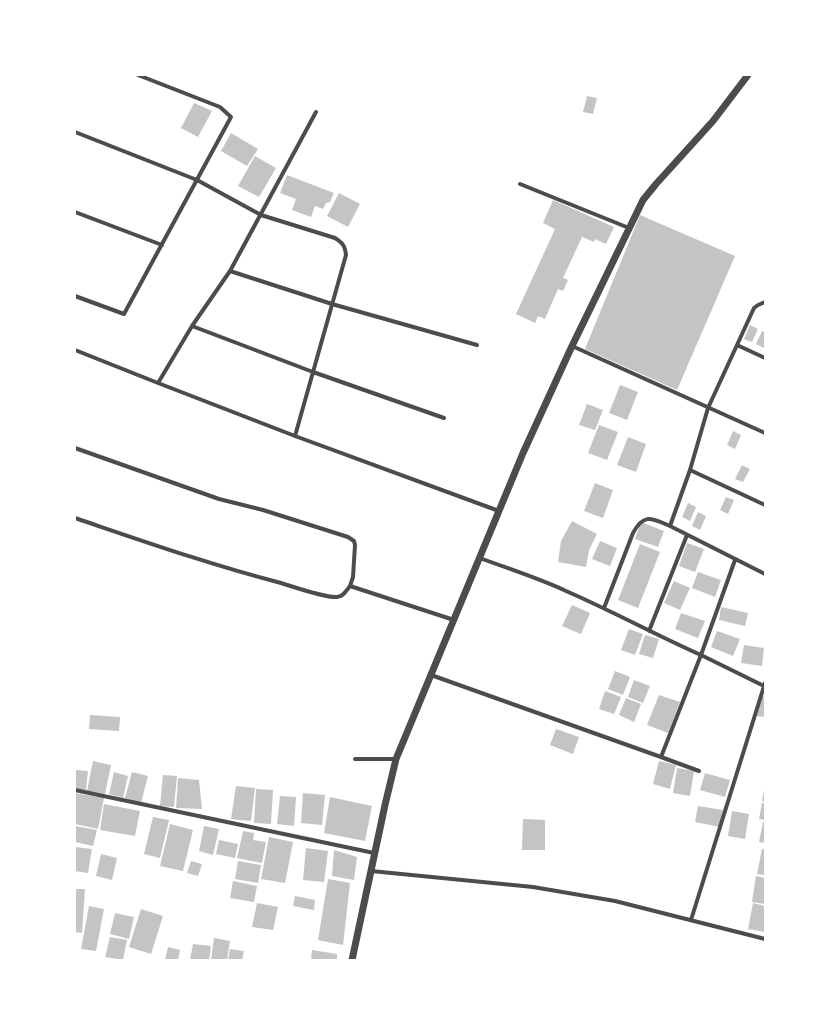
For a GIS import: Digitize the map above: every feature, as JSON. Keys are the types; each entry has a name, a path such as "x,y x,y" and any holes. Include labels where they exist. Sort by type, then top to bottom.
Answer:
{"street":[{"path":"75,296 124,314 231,117 220,107 138,75"},
{"path":"352,960 374,853 396,758 523,453 572,346 643,200 713,121 748,75"},
{"path":"158,383 192,326 230,272 316,112"},
{"path":"75,132 197,180 261,215 335,238 343,242 346,249 346,255 295,436"},
{"path":"520,184 629,228"},
{"path":"75,212 162,245"},
{"path":"230,272 332,304 477,345"},
{"path":"670,526 690,470 708,408 754,308 765,302"},
{"path":"192,326 313,372 444,418"},
{"path":"737,345 765,358"},
{"path":"572,346 765,433"},
{"path":"75,350 295,436 499,510"},
{"path":"75,448 219,499 264,510 348,537 354,541 355,545 353,577 350,586 343,595 339,597 316,593 255,577 75,518"},
{"path":"690,470 765,505"},
{"path":"604,608 633,533 639,523 647,519 657,520 670,526 765,574"},
{"path":"650,631 687,535"},
{"path":"480,558 565,590 764,685 691,920"},
{"path":"661,757 701,655 735,560"},
{"path":"350,586 454,620"},
{"path":"431,675 699,771"},
{"path":"355,759 396,758"},
{"path":"75,790 374,853"},
{"path":"371,871 533,888 615,901 765,940"}],"building":[{"path":"587,96 597,98 593,114 583,112"},
{"path":"194,103 212,111 198,137 181,128"},
{"path":"231,133 258,149 247,166 221,151"},
{"path":"255,156 276,168 259,197 238,186"},
{"path":"287,175 334,193 330,202 326,203 323,209 315,206 311,217 292,210 296,199 280,193"},
{"path":"339,193 360,204 348,227 327,216"},
{"path":"553,200 614,227 606,244 595,239 594,242 582,237 563,278 568,280 563,291 558,289 545,319 538,316 535,323 516,314 555,229 543,223"},
{"path":"640,215 735,256 677,390 585,349"},
{"path":"750,325 758,329 752,342 744,339"},
{"path":"762,331 765,332 764,348 756,344"},
{"path":"620,385 638,392 627,420 609,413"},
{"path":"587,404 603,410 595,430 579,425"},
{"path":"599,425 618,432 607,460 588,453"},
{"path":"733,431 741,435 735,449 727,445"},
{"path":"628,437 646,444 636,472 617,465"},
{"path":"742,465 750,469 743,482 735,479"},
{"path":"595,483 613,490 603,518 584,511"},
{"path":"726,497 734,500 728,514 720,510"},
{"path":"688,503 696,507 690,521 682,517"},
{"path":"698,512 706,516 700,530 692,526"},
{"path":"572,521 597,534 589,550 586,567 558,562 561,541"},
{"path":"641,522 664,531 658,547 635,539"},
{"path":"600,541 617,548 610,566 592,559"},
{"path":"687,543 704,549 695,572 679,566"},
{"path":"640,544 660,552 638,608 618,600"},
{"path":"698,572 721,580 715,597 692,588"},
{"path":"674,581 690,588 680,610 664,603"},
{"path":"572,605 590,613 581,634 562,626"},
{"path":"721,607 748,613 745,626 719,620"},
{"path":"681,613 705,621 698,638 675,629"},
{"path":"629,629 643,634 635,655 621,650"},
{"path":"717,631 740,639 733,656 711,647"},
{"path":"645,635 659,639 653,658 639,654"},
{"path":"744,645 764,648 762,666 741,663"},
{"path":"615,671 630,677 623,695 608,689"},
{"path":"634,680 650,686 643,703 628,697"},
{"path":"605,691 621,697 614,714 599,709"},
{"path":"659,695 680,702 668,733 647,725"},
{"path":"761,696 765,697 765,717 757,716"},
{"path":"626,698 641,704 634,722 619,715"},
{"path":"90,715 120,717 119,731 89,729"},
{"path":"556,729 579,737 573,754 550,745"},
{"path":"93,761 111,765 105,794 87,791"},
{"path":"659,761 676,765 670,789 653,784"},
{"path":"677,768 694,771 690,796 673,793"},
{"path":"76,770 88,771 86,790 75,789"},
{"path":"114,772 128,776 123,798 109,794"},
{"path":"132,772 148,776 141,803 125,798"},
{"path":"705,773 730,780 725,797 700,790"},
{"path":"163,775 177,776 174,807 160,806"},
{"path":"178,778 199,780 202,809 176,808"},
{"path":"236,786 255,788 251,821 231,819"},
{"path":"256,789 273,790 271,824 254,823"},
{"path":"765,790 765,802 762,801"},
{"path":"75,793 104,798 98,829 75,824"},
{"path":"303,793 325,795 322,825 301,823"},
{"path":"280,796 296,797 294,826 277,824"},
{"path":"330,797 372,806 365,841 324,833"},
{"path":"762,803 765,803 765,820 759,819"},
{"path":"104,804 140,811 135,836 100,830"},
{"path":"698,806 723,810 720,827 695,822"},
{"path":"732,811 749,814 745,839 728,836"},
{"path":"153,817 169,820 160,858 144,854"},
{"path":"523,819 545,820 545,850 522,850"},
{"path":"763,822 765,822 765,843 759,842"},
{"path":"170,824 193,830 183,871 160,866"},
{"path":"75,826 97,830 93,846 75,842"},
{"path":"204,826 219,829 213,855 199,851"},
{"path":"243,831 254,833 253,840 266,842 262,863 237,858"},
{"path":"269,837 293,842 285,883 261,879"},
{"path":"219,840 238,844 235,858 216,854"},
{"path":"75,847 92,849 88,873 75,871"},
{"path":"306,848 328,851 324,882 303,880"},
{"path":"762,849 765,849 765,875 757,874"},
{"path":"334,850 357,857 354,880 332,876"},
{"path":"101,854 117,858 112,880 96,876"},
{"path":"191,861 202,864 198,876 187,873"},
{"path":"238,861 261,865 258,883 235,879"},
{"path":"756,876 765,878 765,904 752,902"},
{"path":"328,879 350,883 343,945 318,940"},
{"path":"233,881 257,886 254,902 230,898"},
{"path":"75,889 85,889 82,933 75,932"},
{"path":"295,896 315,900 314,910 293,906"},
{"path":"257,903 278,907 273,930 252,927"},
{"path":"753,903 765,906 765,932 748,929"},
{"path":"89,906 104,909 96,951 81,949"},
{"path":"141,909 163,916 151,954 129,947"},
{"path":"115,913 134,917 129,939 110,934"},
{"path":"110,937 127,940 123,960 105,957"},
{"path":"214,938 230,941 227,960 211,960"},
{"path":"193,944 211,946 209,960 190,960"},
{"path":"168,947 180,950 178,960 165,960"},
{"path":"230,949 244,951 242,960 228,960"},
{"path":"312,950 337,954 337,960 311,960"}]}
